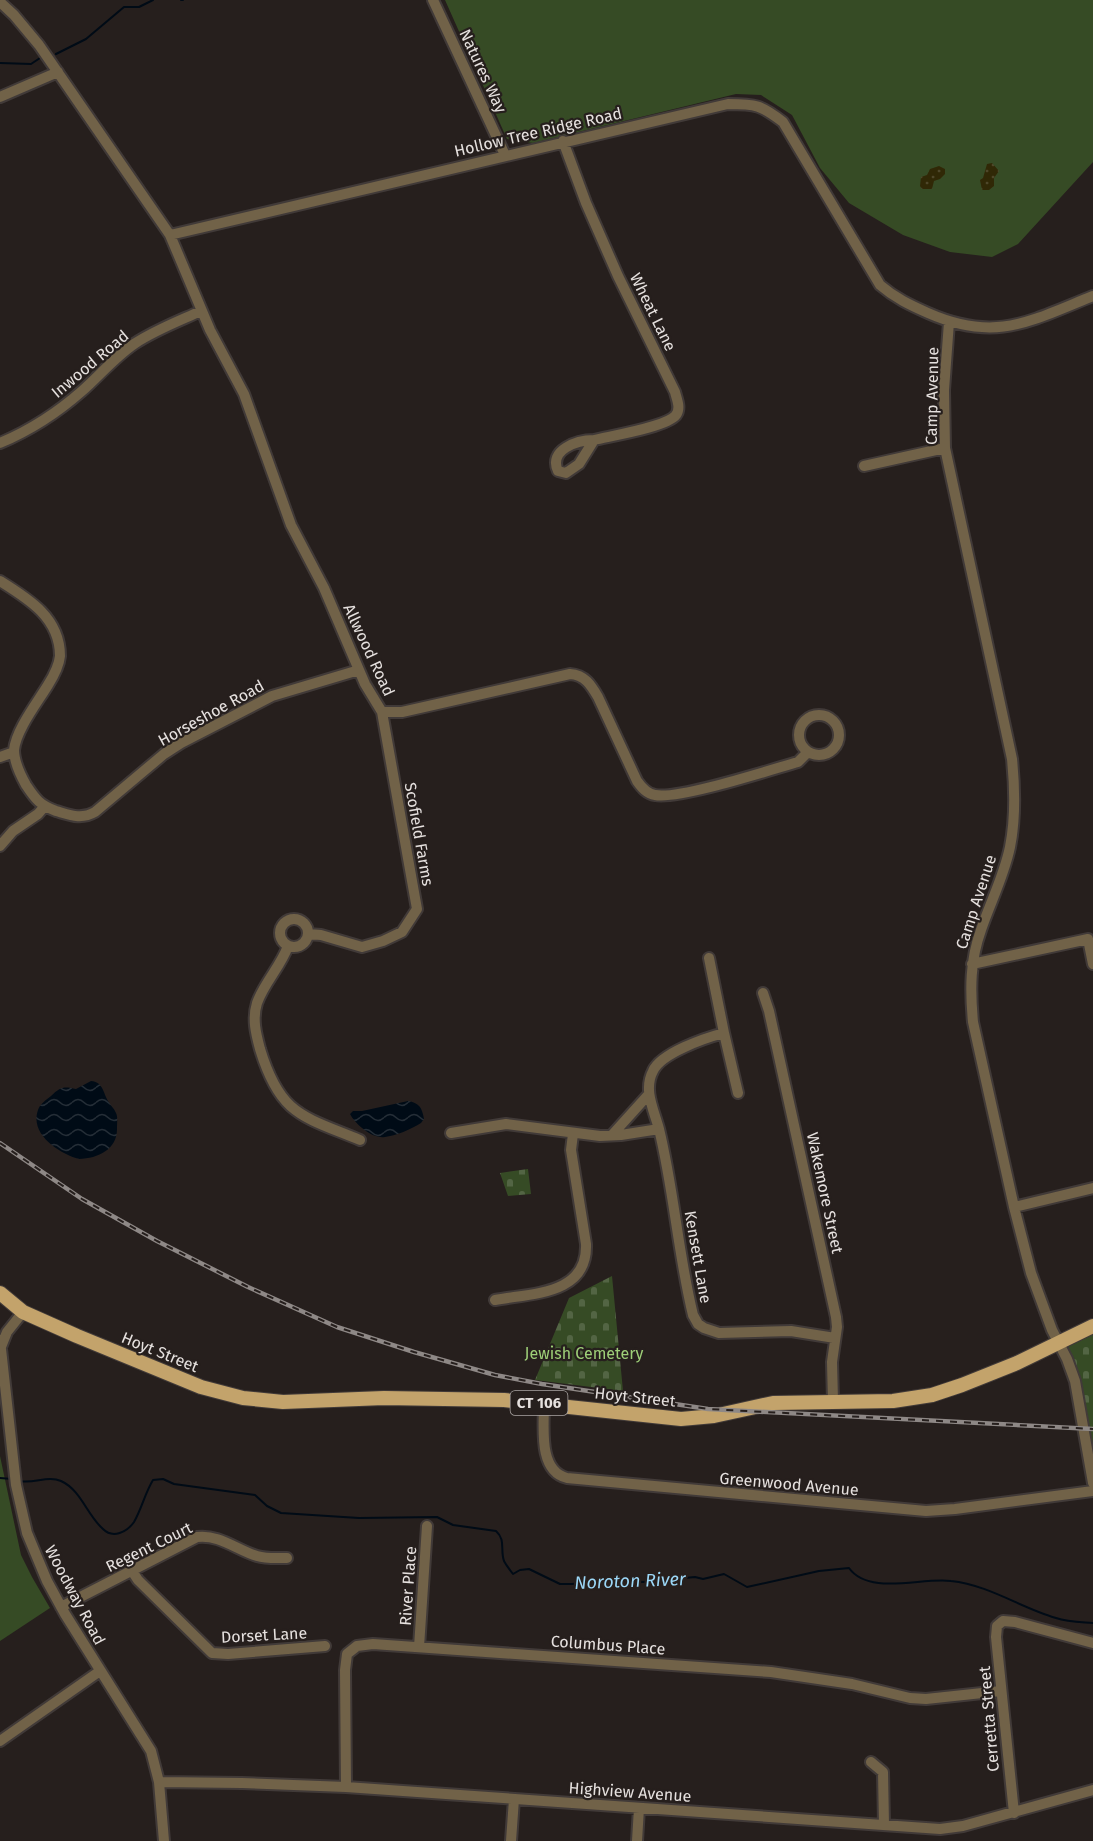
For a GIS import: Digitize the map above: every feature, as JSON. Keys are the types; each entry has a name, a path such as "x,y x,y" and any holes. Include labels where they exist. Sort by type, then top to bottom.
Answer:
{"main road":[{"name":"Hoyt Street","path":"0,1293 23,1312 201,1387 252,1400 283,1402 428,1398 504,1400 681,1419 714,1416 762,1404 893,1401 940,1393 999,1370 1093,1326"}],"street":[{"name":"Natures Way","path":"433,0 505,155"},
{"path":"0,2 39,45 170,234"},
{"path":"0,97 58,72"},
{"name":"Hollow Tree Ridge Road","path":"170,234 728,104 750,104 765,108 783,122 880,285 895,298 949,322 973,327 995,328 1035,320 1093,296"},
{"name":"Wheat Lane","path":"563,141 609,255 675,392 679,407 676,415 665,422 594,440"},
{"name":"Allwood Road","path":"170,234 201,311 244,394 291,525 324,588 359,670 382,712 402,712 570,674 578,675 583,677 598,697 637,781 645,791 659,796 687,792 798,762 808,752"},
{"name":"Inwood Road","path":"0,443 45,420 82,391 133,345 201,311"},
{"name":"Camp Avenue","path":"949,322 944,390 945,448 1012,759 1015,789 1010,848 980,933 972,964 970,992 973,1022 1031,1273 1075,1381 1093,1483"},
{"path":"864,466 945,448"},
{"path":"0,581 27,599 49,620 54,628 60,658 51,680 26,720 14,752 22,778 44,807 38,814 13,831 0,846"},
{"name":"Horseshoe Road","path":"44,807 70,816 88,816 100,809 164,754 181,743 272,696 359,670"},
{"name":"Scofield Farms","path":"288,946 282,940 279,932 283,923 292,918 302,921 308,929 308,934 321,935 362,947 402,932 417,909 382,712"},
{"path":"0,757 14,752"},
{"path":"308,934 302,945 288,946 262,993 255,1012 257,1037 274,1087 295,1112 360,1140"},
{"path":"972,964 1088,939 1093,964"},
{"path":"710,958 738,1093"},
{"name":"Wakemore Street","path":"763,993 770,1011 834,1307 837,1327 832,1362 832,1401"},
{"path":"612,1135 649,1094 651,1076 658,1062 669,1055 724,1033"},
{"name":"Kensett Lane","path":"649,1094 659,1129 691,1307 698,1324 712,1332 719,1333 790,1331 834,1338"},
{"path":"451,1133 506,1124 573,1134 612,1135 659,1129"},
{"path":"495,1300 558,1288 573,1279 579,1272 585,1258 586,1244 571,1150 573,1134"},
{"path":"1014,1207 1093,1188"},
{"name":"Woodway Road","path":"23,1312 1,1343 14,1472 27,1533 61,1607 148,1744 159,1782 164,1841"},
{"name":"Greenwood Avenue","path":"543,1404 548,1462 559,1476 573,1479 926,1511 1093,1491"},
{"name":"River Place","path":"419,1647 427,1526"},
{"name":"Regent Court","path":"61,1607 186,1541 204,1536 257,1556 270,1559 287,1558"},
{"name":"Dorset Lane","path":"132,1571 138,1580 212,1653 228,1654 325,1647"},
{"name":"Cerretta Street","path":"1014,1813 996,1637 997,1626 1003,1621 1015,1622 1093,1643"},
{"name":"Columbus Place","path":"346,1787 345,1670 347,1654 357,1646 373,1644 771,1672 852,1684 910,1698 926,1699 1002,1690"},
{"path":"0,1742 100,1671"},
{"path":"871,1762 883,1772 884,1824"},
{"name":"Highview Avenue","path":"159,1782 346,1787 948,1829 1093,1790"},
{"path":"511,1841 514,1799"},
{"path":"637,1841 639,1808"}],"green space":[{"path":"445,0 1093,0 1093,162 1018,244 992,257 950,252 903,235 849,203 820,168 792,115 761,95 736,94 533,143 507,139"},
{"path":"528,1169 531,1194 508,1196 500,1173"},
{"name":"Jewish Cemetery","path":"612,1276 623,1391 535,1380 569,1298"},
{"path":"1093,1331 1093,1465 1077,1367 1066,1344"},
{"path":"0,1456 21,1555 50,1608 0,1641"}],"sand":[{"path":"992,163 999,171 994,178 994,186 989,190 982,190 980,180 983,178 987,164"},
{"path":"939,166 945,169 945,174 934,181 932,189 922,189 921,177 927,175 930,169"}],"water":[{"path":"91,1081 100,1085 115,1111 116,1135 111,1147 106,1151 94,1157 79,1159 64,1153 48,1142 38,1128 36,1119 43,1102 57,1091 62,1088 76,1089"},
{"path":"408,1101 419,1106 424,1119 413,1128 398,1134 375,1136 360,1126 350,1114 353,1111"}],"waterway":[{"path":"56,54 86,39 124,7 139,7 153,0"},
{"path":"0,63 31,64 40,58"},
{"name":"Noroton River","path":"0,1478 12,1479"},
{"name":"Noroton River","path":"20,1481 56,1479 68,1485 79,1496 97,1523 111,1534 120,1533 131,1526 153,1480 163,1479 174,1484 255,1495 267,1506 281,1513 359,1518 437,1517 453,1525 496,1531 502,1542 504,1561 513,1574 529,1569 560,1584 615,1580 643,1582 695,1577 703,1579 724,1574 747,1587 819,1571 849,1568 858,1576 882,1583 939,1580 965,1583 1056,1618 1093,1623"}],"railway":[{"path":"0,1143 82,1199 157,1241 248,1287 337,1327 495,1375 708,1409 1093,1429"}]}
